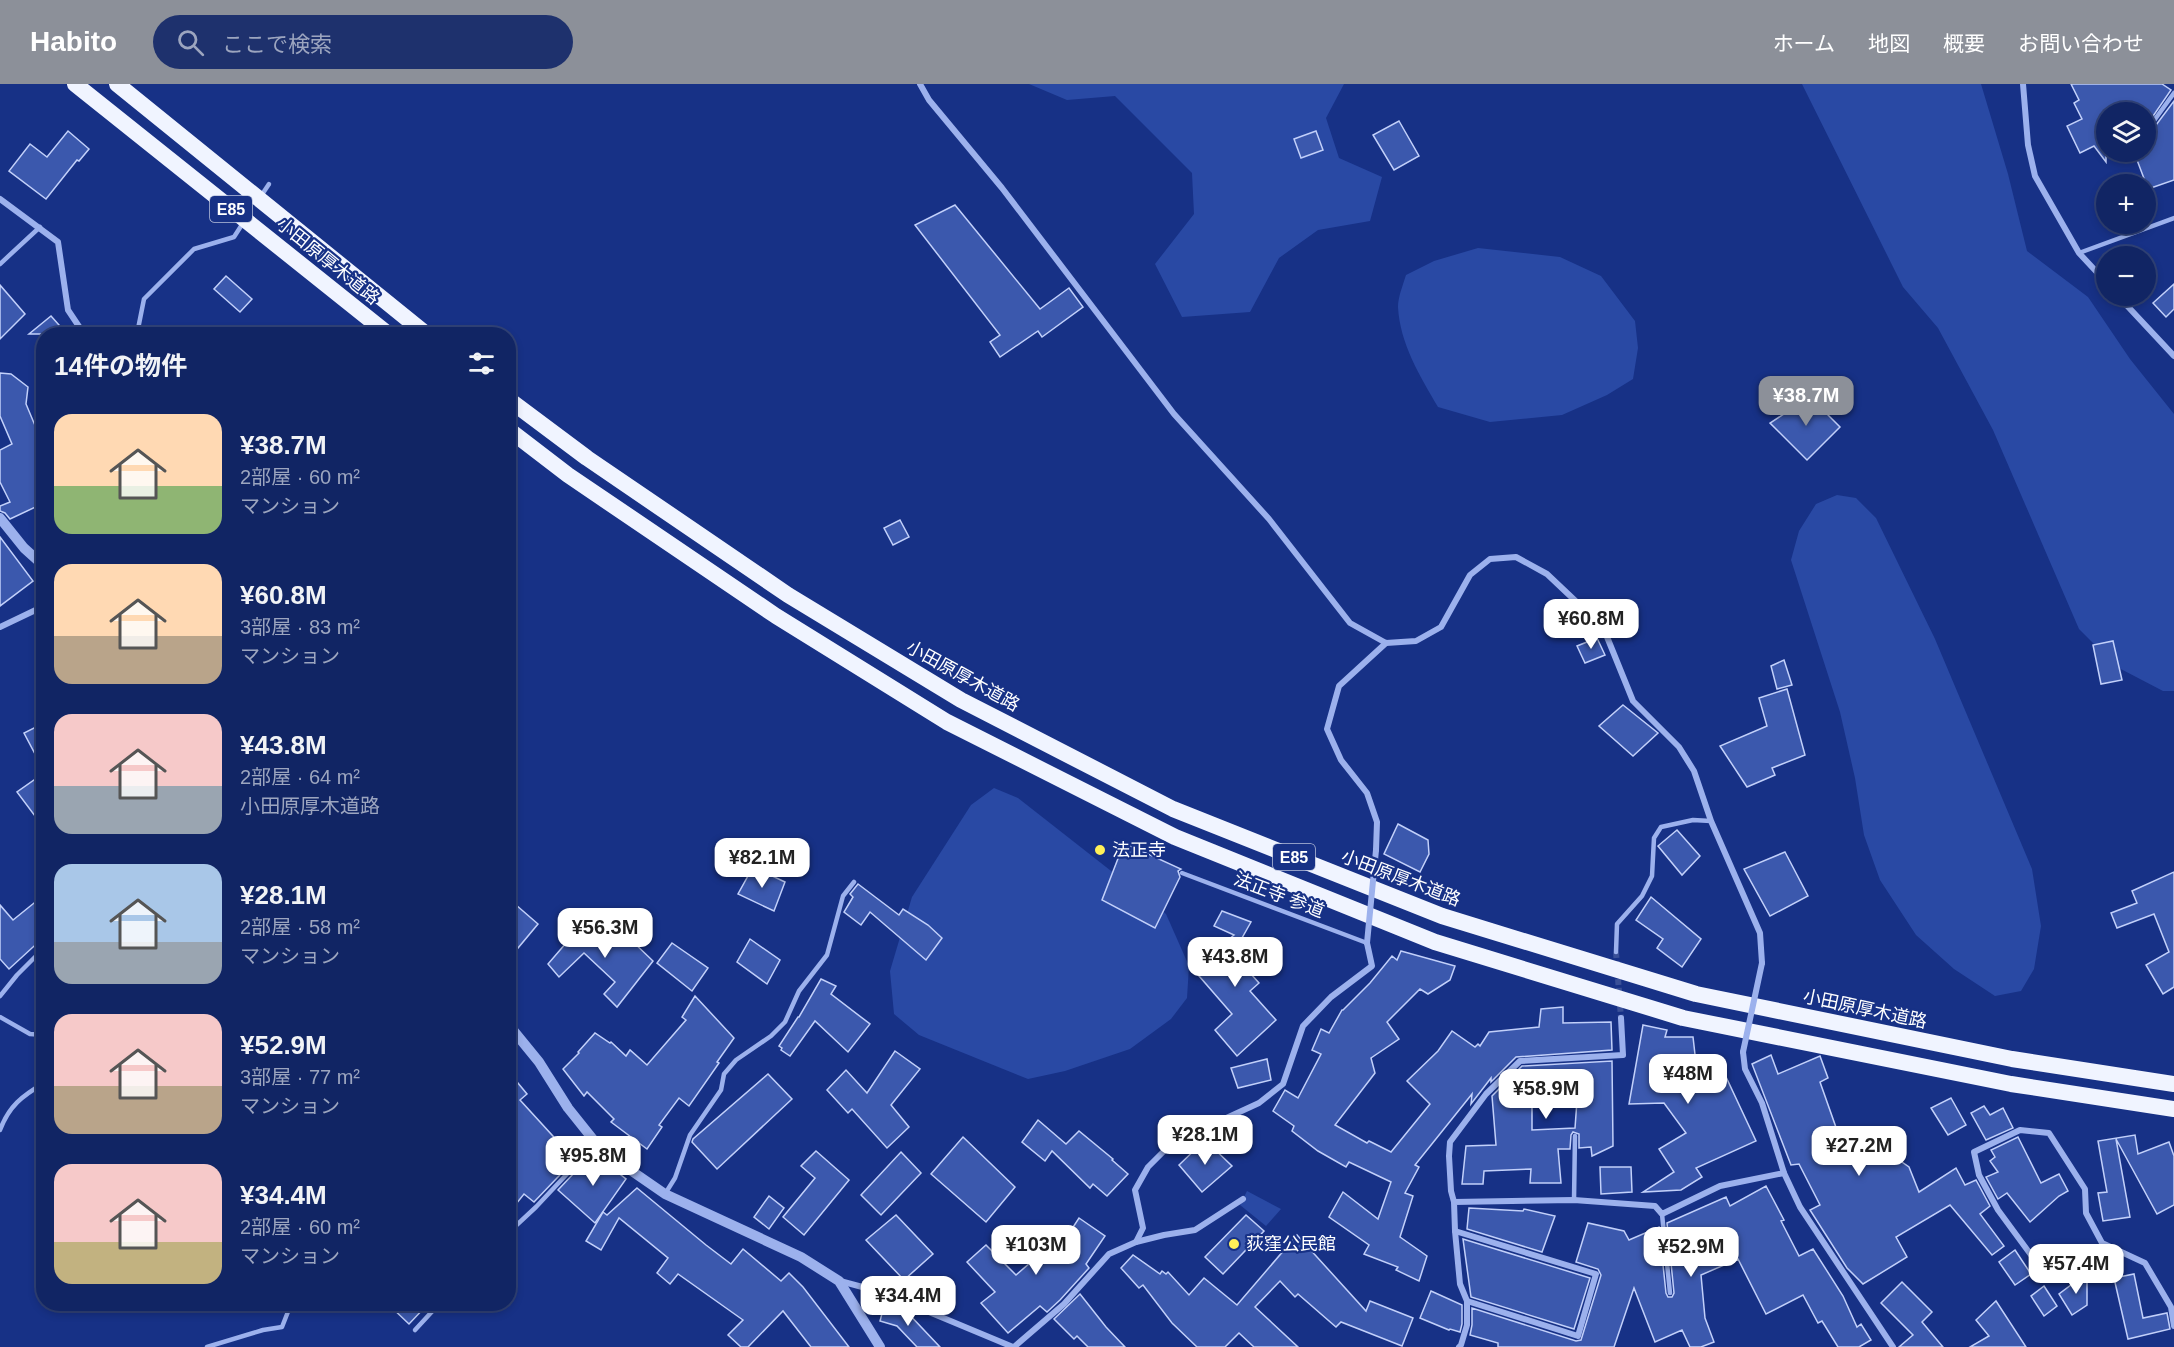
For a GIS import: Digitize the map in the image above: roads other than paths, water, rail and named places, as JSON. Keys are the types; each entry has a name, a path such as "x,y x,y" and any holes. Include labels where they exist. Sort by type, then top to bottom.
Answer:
{"highway":[{"name":"小田原厚木道路","path":"75,84 379,327"},
{"name":"小田原厚木道路","path":"117,84 417,327"},
{"name":"小田原厚木道路","path":"516,405 587,458 788,595 961,700 1173,809 1442,916 1696,994 2012,1059 2174,1084"},
{"name":"E85","path":"516,435 568,475 766,609 947,722 1186,841 1436,942 1683,1018 2011,1084 2174,1109"}],"street":[{"path":"920,84 929,100 1002,188 1174,414 1269,519 1350,623 1386,643 1416,641 1442,627 1470,575 1490,559 1516,557 1547,574 1603,627 1633,701 1678,747 1694,771 1711,821 1760,933 1762,963 1743,1052 1745,1069 1762,1103 1784,1173 1800,1207 1893,1347"},
{"path":"2023,84 2028,145 2035,176 2079,253 2096,271"},
{"path":"0,199 58,242 68,310 79,327"},
{"path":"2127,306 2174,356"},
{"path":"0,518 36,559"},
{"path":"0,627 36,610"},
{"path":"1136,1242 1143,1228 1135,1190 1148,1167 1172,1143 1259,1103 1283,1084 1303,1026 1331,997 1372,966 1367,943 1377,822 1367,793 1341,760 1327,729 1339,686 1386,643"},
{"path":"1461,1346 1467,1325 1467,1301 1460,1284 1454,1202 1451,1191 1450,1142 1486,1094 1520,1061 1623,1055 1621,1018"},
{"path":"516,1034 539,1062 568,1108 596,1143 665,1194 801,1257 839,1281 881,1292 1014,1347 1064,1304 1109,1254 1136,1242 1195,1230 1243,1199"},
{"path":"2110,1247 2062,1280 2048,1278 1998,1210 1979,1175 1974,1152 2020,1130 2049,1133 2085,1189 2086,1213 2102,1243 2145,1263 2171,1306 2174,1326"},
{"path":"1454,1202 1574,1200 1655,1206 1662,1214 1720,1186 1784,1173"},
{"path":"1455,1231 1596,1274 1578,1336 1467,1301"},
{"path":"839,1281 880,1347"}],"lane":[{"path":"2156,118 2174,93"},
{"path":"257,202 268,184"},
{"path":"138,327 144,299 194,249 234,237 251,211"},
{"path":"2079,253 2174,218"},
{"path":"0,264 40,227"},
{"path":"1616,952 1617,924 1642,896 1652,876 1654,838 1661,826 1693,820 1711,821"},
{"name":"法正寺 参道","path":"1182,873 1367,943"},
{"path":"665,1194 675,1178 690,1135 721,1090 724,1074 736,1060 771,1036 785,1022 799,991 827,955 843,896 854,882"},
{"path":"0,996 36,956"},
{"path":"0,1017 30,1034 36,1034"},
{"path":"0,1130 5,1117 20,1097 36,1088"},
{"path":"1574,1200 1575,1136"},
{"path":"516,1226 536,1208 596,1143"},
{"path":"1662,1214 1670,1293"},
{"path":"207,1347 263,1330 282,1327 288,1311"},
{"path":"415,1330 433,1311"}],"tunnel":[{"path":"1616,952 1621,1018"}],"place":[{"name":"法正寺","path":"1100,850"},
{"name":"荻窪公民館","path":"1234,1244"}]}
